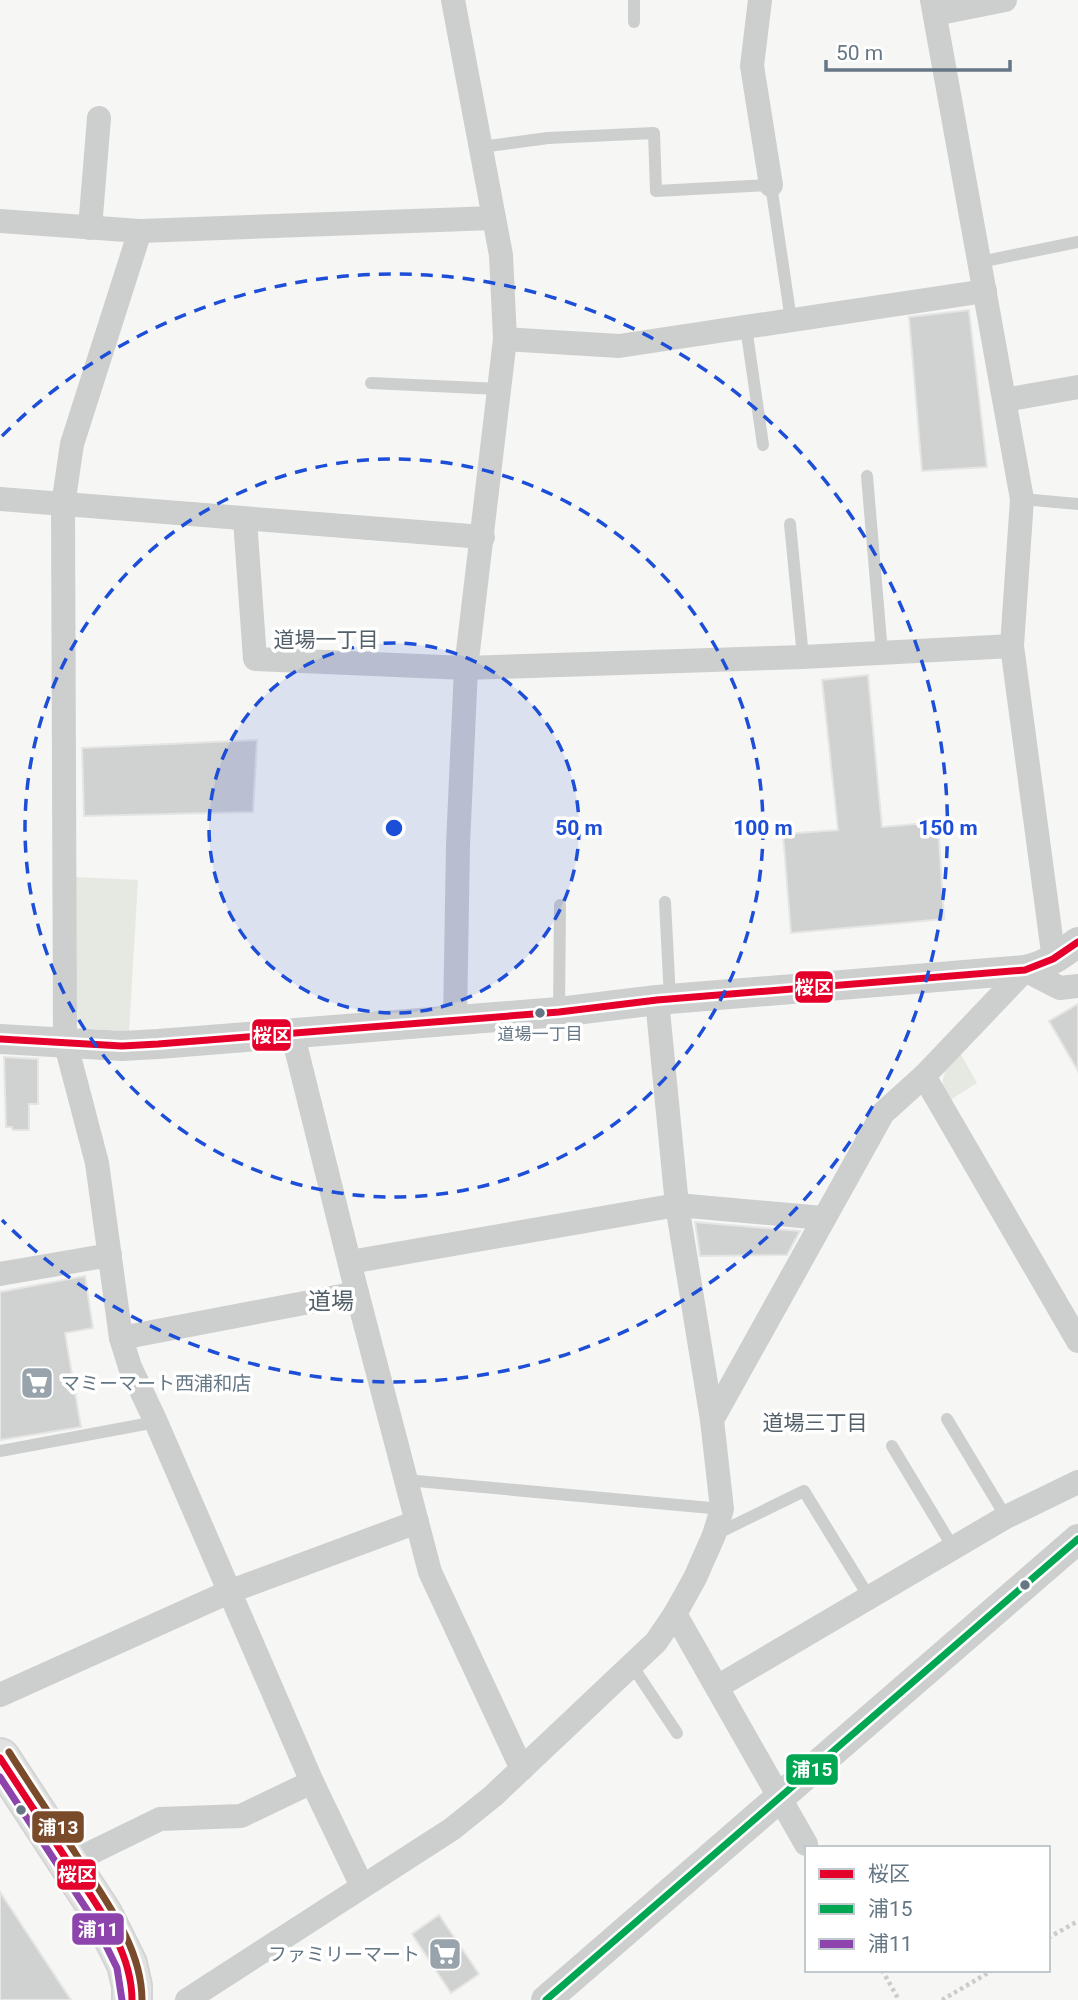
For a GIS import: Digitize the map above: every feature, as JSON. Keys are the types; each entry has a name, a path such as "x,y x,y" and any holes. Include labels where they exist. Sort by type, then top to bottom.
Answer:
{"main road":[{"path":"4,1771 70,1863 102,1914 127,1964 132,2000"}],"street":[{"path":"453,0 501,255 505,339 466,668 458,845 455,1020"},
{"path":"760,0 752,66 771,184"},
{"path":"1005,0 933,7 1022,499 1012,646 1054,960"},
{"path":"90,228 99,118"},
{"path":"0,221 140,231 494,218"},
{"path":"140,231 72,444 62,505 65,1041 97,1163 121,1338 130,1367 312,1782 362,1886"},
{"path":"505,339 619,346 985,291"},
{"path":"1005,400 1078,387"},
{"path":"0,499 482,537"},
{"path":"245,520 255,659 466,668 803,657 1012,646"},
{"path":"0,1039 122,1046 559,1012 664,1000 1025,970 1054,960 1078,942"},
{"path":"1025,970 1059,988 1078,986"},
{"path":"712,1420 883,1113 924,1076 1025,970"},
{"path":"187,2000 452,1829 493,1796 656,1642 695,1578 722,1509 712,1420 677,1205 664,1000"},
{"path":"292,1032 430,1572 522,1769"},
{"path":"924,1076 1078,1341"},
{"path":"350,1262 677,1205 823,1218"},
{"path":"0,1274 110,1255"},
{"path":"121,1338 357,1293"},
{"path":"717,1686 1006,1517 1078,1482"},
{"path":"0,1695 230,1591 417,1522"},
{"path":"546,2000 1078,1539"},
{"path":"675,1614 806,1844"},
{"path":"70,1863 160,1819 242,1816 312,1782"}],"lane":[{"path":"634,0 634,22"},
{"path":"481,147 548,138 654,133 656,191 771,184 791,320"},
{"path":"980,262 1078,242"},
{"path":"746,327 763,445"},
{"path":"371,383 499,389"},
{"path":"867,475 882,653"},
{"path":"1022,499 1078,504"},
{"path":"789,524 803,657"},
{"path":"664,902 664,1000"},
{"path":"559,1012 560,905"},
{"path":"947,1419 1006,1517"},
{"path":"0,1451 156,1422"},
{"path":"892,1446 954,1549"},
{"path":"406,1480 722,1509"},
{"path":"714,1535 804,1491 869,1597"},
{"path":"631,1664 677,1733"}],"path":[{"path":"1050,1937 1078,1921"},
{"path":"883,1972 900,2000"},
{"path":"942,2000 990,1972"}],"shaded area":[{"path":"74,877 138,880 129,1032 83,1028 71,1014"},
{"path":"958,1049 977,1083 947,1102 943,1080"}],"building":[{"path":"969,310 987,467 922,471 909,317"},
{"path":"868,675 882,827 938,822 944,919 791,933 783,834 838,830 822,680"},
{"path":"257,740 253,812 84,816 82,748"},
{"path":"1078,1004 1078,1071 1049,1021"},
{"path":"4,1057 38,1059 38,1104 29,1104 29,1130 6,1127"},
{"path":"695,1222 800,1231 787,1255 700,1256"},
{"name":"マミーマート西浦和店","path":"85,1276 93,1328 65,1333 81,1427 0,1440 0,1292"},
{"path":"0,1892 71,2000 0,2000"},
{"name":"ファミリーマート","path":"439,1915 479,1974 451,1993 412,1934"}],"transit line":[{"name":"桜区","path":"0,1039 122,1046 559,1012 657,1000 1025,970 1053,959 1078,942"},
{"name":"浦15","path":"546,2000 1078,1539"},
{"name":"浦13","path":"9,1752 118,1922 135,1960 142,2000"},
{"name":"桜区","path":"0,1758 109,1924 125,1961 132,2000"},
{"name":"浦11","path":"0,1777 93,1919 117,1968 122,2000"}],"place":[{"name":"道場一丁目","path":"540,1013"},
{"name":"マミーマート西浦和店","path":"37,1383"},
{"name":"ファミリーマート","path":"445,1954"}],"district":[{"name":"道場一丁目","path":"326,640"},
{"name":"道場","path":"331,1301"},
{"name":"道場三丁目","path":"815,1423"}]}
